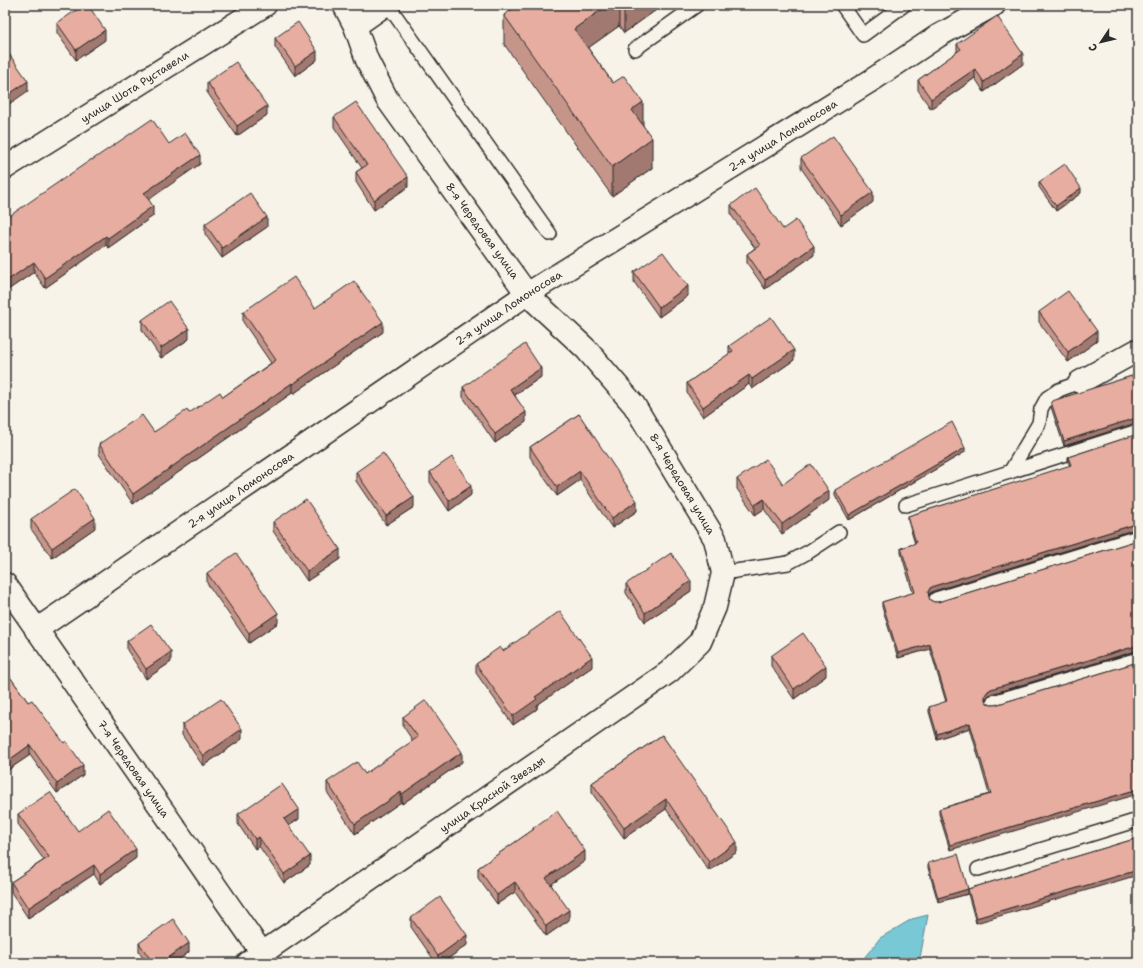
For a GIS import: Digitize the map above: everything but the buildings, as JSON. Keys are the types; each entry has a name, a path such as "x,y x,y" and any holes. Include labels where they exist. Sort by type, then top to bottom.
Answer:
{"street":[{"name":"улица Шота Руставели","path":"5,168 265,5"},
{"name":"8-я Чередовая улица","path":"344,5 355,26 367,60 387,99 527,294 586,348 634,405 715,539 723,573 715,607"},
{"path":"355,26 385,5"},
{"name":"2-я улица Ломоносова","path":"36,630 527,294 865,84 938,36 994,5"},
{"path":"1080,382 1138,350"},
{"name":"7-я Чередовая улица","path":"5,584 255,958"},
{"name":"улица Красной Звезды","path":"255,958 669,672 700,642 715,607"}],"lane":[{"path":"388,5 550,234"},
{"path":"635,49 698,5"},
{"path":"842,5 862,34 904,5"},
{"path":"1010,472 1039,424 1041,409 1047,398 1059,390 1080,382"},
{"path":"906,505 1138,431"},
{"path":"723,573 788,563 839,532"},
{"path":"936,599 1138,536"},
{"path":"993,702 1138,659"},
{"path":"978,869 1138,820"}],"water":[{"path":"928,915 919,963 860,963 880,938 912,919"}]}
